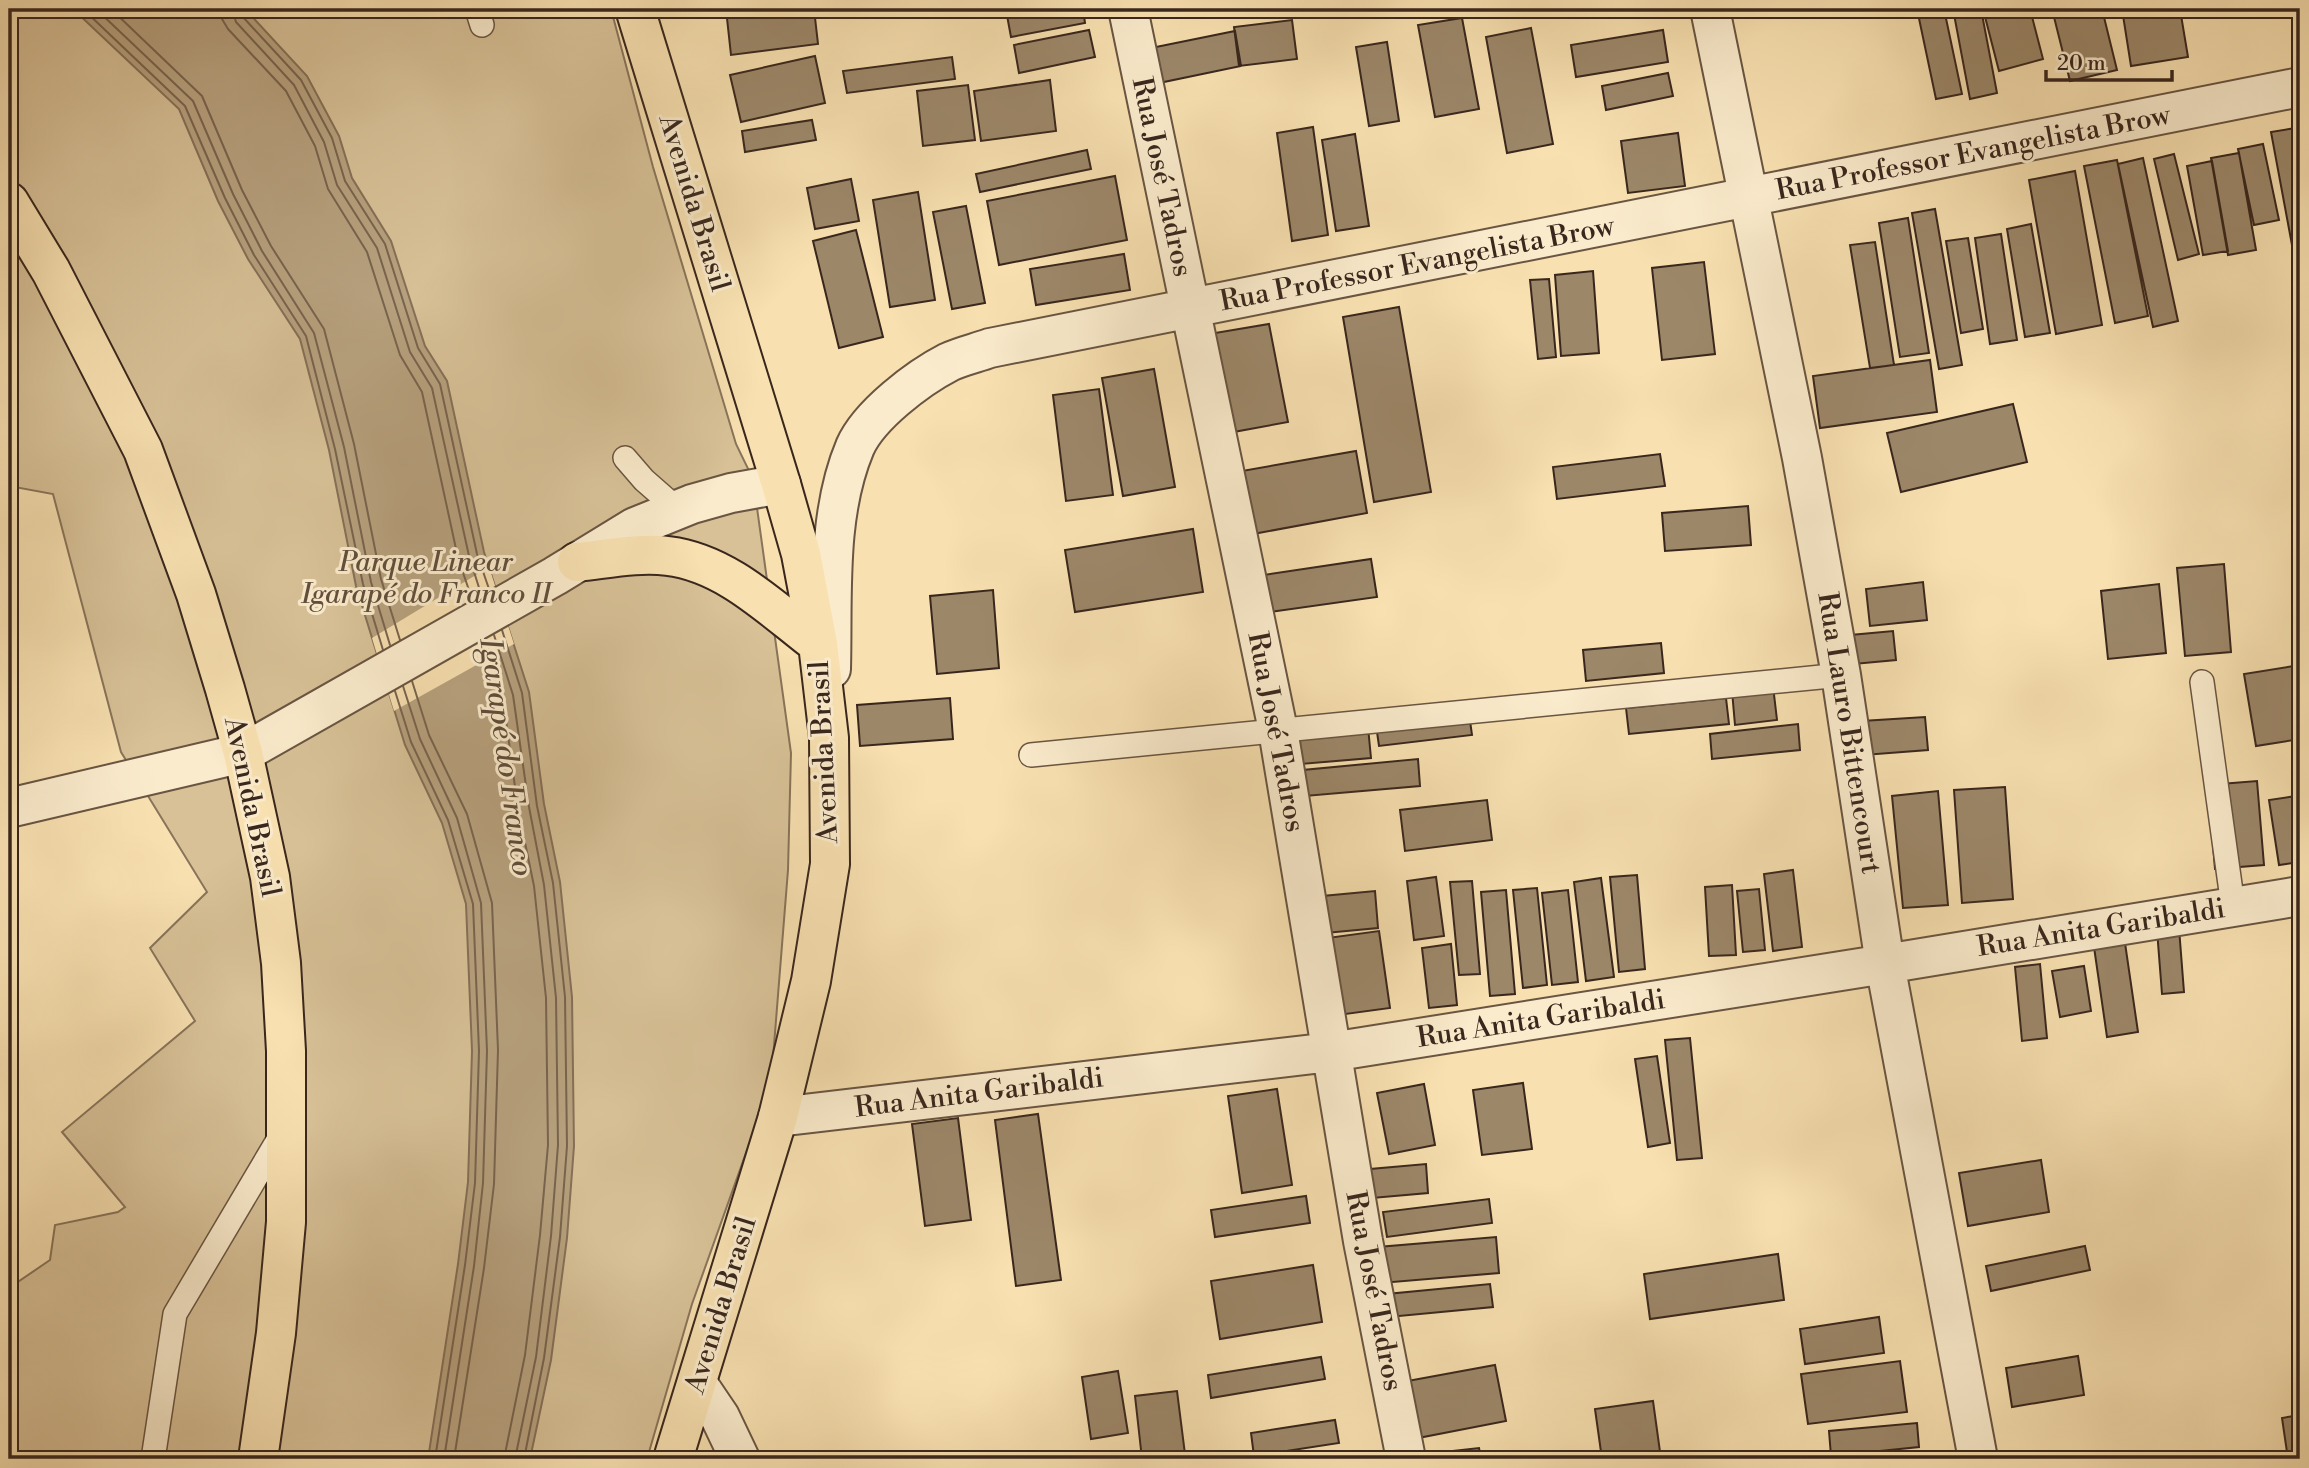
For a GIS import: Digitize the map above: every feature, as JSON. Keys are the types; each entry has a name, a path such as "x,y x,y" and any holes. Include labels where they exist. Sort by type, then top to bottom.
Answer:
{"highway":[{"name":"Avenida Brasil","path":"635,9 801,554 818,644 829,738 830,864 811,981 778,1117 673,1459"},
{"name":"Avenida Brasil","path":"9,202 51,271 143,450 196,594 243,752 271,877 281,963 286,1051 286,1222 276,1333 258,1459"},
{"path":"566,569 667,555 705,565 739,584 818,644"}],"street":[{"name":"Rua José Tadros","path":"1128,9 1278,730 1363,1241 1406,1459"},
{"name":"Rua Lauro Bittencourt","path":"1710,9 1804,471 1841,675 1885,964 1978,1459"},
{"name":"Rua Professor Evangelista Brow","path":"829,738 835,534 843,488 856,446 878,416 912,387 949,362 990,348 2300,87"},
{"path":"9,808 243,752 635,527 677,509 731,493 781,484"},
{"name":"Rua Anita Garibaldi","path":"778,1117 1331,1052 2300,896"},
{"path":"697,1383 720,1418 740,1459"}],"lane":[{"path":"625,458 644,480 677,509"},
{"path":"1031,755 1841,675"},
{"path":"2202,682 2233,906"},
{"path":"153,1459 175,1314 287,1126"}],"green space":[{"name":"Parque Linear Igarapé do Franco II","path":"9,9 611,9 653,167 736,444 753,479 791,753 788,870 771,1083 692,1304 647,1459 9,1459 9,1288 50,1260 55,1225 118,1212 125,1207 62,1132 195,1021 150,948 207,892 121,752 53,494 9,486"}],"water":[{"name":"Igarapé do Franco","path":"73,9 245,9 307,76 339,136 352,178 391,241 425,346 447,381 484,552 529,692 544,804 560,882 572,997 574,1146 567,1238 551,1360 530,1459 428,1459 468,1182 472,1051 466,904 442,823 405,745 356,586 329,450 300,339 248,259 218,201 179,109"}],"pier":[{"path":"489,567 514,644 394,711 372,638"}],"building":[{"path":"726,9 814,9 818,44 731,55"},
{"path":"1083,9 1085,23 1011,37 1006,10"},
{"path":"1917,9 1944,9 1962,94 1936,99"},
{"path":"1953,9 1981,9 1997,93 1970,99"},
{"path":"1983,9 2030,9 2043,59 1999,71"},
{"path":"2052,9 2102,9 2117,70 2070,81"},
{"path":"2122,9 2180,9 2188,57 2131,66"},
{"path":"1462,18 1479,109 1435,117 1418,25"},
{"path":"1292,20 1297,59 1239,66 1234,27"},
{"path":"1531,28 1553,144 1507,153 1486,37"},
{"path":"1089,30 1095,57 1019,73 1014,45"},
{"path":"1663,30 1668,62 1576,77 1571,45"},
{"path":"1235,31 1241,66 1159,83 1151,48"},
{"path":"1387,42 1399,121 1369,126 1356,47"},
{"path":"815,56 825,103 741,122 730,75"},
{"path":"952,57 955,79 847,93 843,71"},
{"path":"1668,73 1673,96 1606,110 1602,86"},
{"path":"1050,80 1056,131 981,141 974,91"},
{"path":"968,85 975,140 923,146 917,91"},
{"path":"812,120 816,140 745,152 742,131"},
{"path":"1313,127 1328,235 1292,241 1277,133"},
{"path":"2296,128 2300,154 2300,243 2292,245 2271,132"},
{"path":"1678,133 1685,186 1628,193 1621,141"},
{"path":"1355,134 1369,226 1336,231 1322,140"},
{"path":"2263,144 2279,220 2254,225 2238,149"},
{"path":"1087,150 1091,169 980,192 976,174"},
{"path":"2239,153 2256,250 2228,255 2211,158"},
{"path":"2174,154 2199,254 2178,260 2154,159"},
{"path":"2143,158 2178,321 2153,327 2118,164"},
{"path":"2117,160 2148,316 2115,323 2084,166"},
{"path":"2212,161 2228,251 2203,255 2187,166"},
{"path":"2075,171 2102,325 2056,334 2029,180"},
{"path":"1115,176 1127,240 999,265 987,201"},
{"path":"851,179 859,221 815,229 807,188"},
{"path":"918,192 935,300 890,307 873,200"},
{"path":"966,206 985,303 952,309 933,212"},
{"path":"1935,209 1962,365 1939,369 1912,213"},
{"path":"1908,218 1929,353 1900,357 1879,223"},
{"path":"2031,224 2050,333 2025,337 2007,229"},
{"path":"856,230 883,337 839,348 813,241"},
{"path":"2001,234 2017,340 1990,344 1975,238"},
{"path":"1968,238 1983,329 1961,333 1946,241"},
{"path":"1875,242 1894,365 1870,368 1850,245"},
{"path":"1124,254 1130,290 1036,305 1030,269"},
{"path":"1704,262 1715,354 1662,360 1652,268"},
{"path":"1593,271 1599,353 1561,356 1555,275"},
{"path":"1549,279 1556,357 1538,359 1530,280"},
{"path":"1399,307 1431,492 1374,502 1343,317"},
{"path":"1269,324 1288,422 1228,433 1209,334"},
{"path":"1930,360 1937,412 1820,428 1813,376"},
{"path":"1154,369 1175,487 1123,496 1102,378"},
{"path":"1099,389 1113,495 1066,501 1053,395"},
{"path":"2013,404 2027,462 1901,492 1887,433"},
{"path":"1356,451 1367,513 1253,534 1242,471"},
{"path":"1660,454 1665,486 1557,499 1553,467"},
{"path":"1748,506 1751,545 1665,551 1662,513"},
{"path":"1193,529 1203,592 1075,612 1065,550"},
{"path":"1371,559 1377,597 1263,613 1257,576"},
{"path":"2224,564 2231,652 2185,656 2177,568"},
{"path":"1923,582 1927,620 1870,626 1866,589"},
{"path":"2159,584 2166,653 2108,659 2101,591"},
{"path":"993,590 999,668 937,674 930,596"},
{"path":"1893,631 1896,660 1843,665 1840,636"},
{"path":"1661,643 1664,673 1586,681 1583,650"},
{"path":"2300,665 2300,739 2256,746 2244,674"},
{"path":"1773,686 1777,720 1735,725 1732,691"},
{"path":"950,698 953,739 860,746 857,705"},
{"path":"1726,698 1729,724 1629,734 1626,708"},
{"path":"1469,714 1472,735 1379,746 1376,725"},
{"path":"1925,717 1928,750 1864,755 1862,721"},
{"path":"1798,724 1800,750 1712,759 1710,734"},
{"path":"1368,727 1371,758 1301,764 1298,733"},
{"path":"1418,759 1420,786 1305,796 1303,770"},
{"path":"2257,781 2264,865 2215,869 2208,785"},
{"path":"2005,787 2013,899 1962,903 1954,790"},
{"path":"1938,791 1948,905 1903,908 1892,796"},
{"path":"2296,796 2300,823 2300,862 2279,865 2269,800"},
{"path":"1487,800 1492,840 1405,851 1400,810"},
{"path":"1793,870 1802,947 1773,951 1764,874"},
{"path":"1637,875 1645,969 1619,972 1610,877"},
{"path":"1436,877 1444,936 1414,940 1407,881"},
{"path":"1601,878 1614,977 1586,981 1574,882"},
{"path":"1472,881 1480,974 1459,975 1450,882"},
{"path":"1732,885 1736,955 1709,956 1705,887"},
{"path":"1537,888 1547,985 1523,988 1513,890"},
{"path":"1759,889 1765,950 1743,952 1737,891"},
{"path":"1506,890 1515,994 1490,996 1481,892"},
{"path":"1568,890 1578,982 1552,985 1542,893"},
{"path":"1375,891 1378,928 1315,934 1312,897"},
{"path":"2179,928 2184,992 2162,994 2157,930"},
{"path":"1379,931 1390,1008 1331,1016 1320,939"},
{"path":"2125,943 2138,1032 2107,1037 2094,947"},
{"path":"1451,944 1457,1005 1429,1008 1422,948"},
{"path":"2040,964 2047,1038 2022,1041 2015,967"},
{"path":"2084,966 2091,1011 2060,1017 2052,971"},
{"path":"1690,1038 1702,1158 1677,1160 1665,1040"},
{"path":"1657,1056 1670,1143 1648,1147 1635,1059"},
{"path":"1523,1083 1532,1149 1482,1155 1473,1090"},
{"path":"1424,1084 1435,1145 1389,1154 1377,1093"},
{"path":"1277,1089 1292,1185 1242,1193 1228,1096"},
{"path":"1038,1114 1061,1280 1016,1286 995,1120"},
{"path":"958,1118 971,1220 925,1226 912,1124"},
{"path":"2041,1160 2049,1212 1968,1226 1959,1173"},
{"path":"1426,1164 1428,1193 1361,1199 1359,1170"},
{"path":"1306,1196 1310,1223 1215,1237 1211,1210"},
{"path":"1489,1199 1492,1223 1387,1237 1383,1212"},
{"path":"1496,1237 1499,1273 1381,1283 1378,1247"},
{"path":"2085,1246 2090,1270 1991,1291 1986,1266"},
{"path":"1778,1254 1784,1300 1650,1319 1644,1274"},
{"path":"1313,1265 1322,1322 1220,1339 1211,1281"},
{"path":"1490,1284 1493,1307 1389,1317 1387,1294"},
{"path":"1879,1317 1884,1353 1805,1364 1800,1329"},
{"path":"2078,1356 2084,1395 2012,1407 2006,1368"},
{"path":"1321,1357 1325,1379 1211,1398 1208,1375"},
{"path":"1900,1361 1907,1412 1808,1424 1801,1374"},
{"path":"1495,1365 1506,1421 1413,1439 1402,1382"},
{"path":"1118,1371 1128,1433 1091,1439 1082,1377"},
{"path":"1177,1391 1185,1454 1142,1459 1135,1396"},
{"path":"1653,1401 1661,1459 1602,1459 1595,1409"},
{"path":"2300,1415 2300,1459 2288,1459 2282,1418"},
{"path":"1335,1420 1339,1443 1254,1456 1251,1433"},
{"path":"1917,1423 1919,1447 1831,1456 1829,1431"},
{"path":"1479,1448 1481,1459 1416,1459 1415,1455"},
{"path":"2183,1454 2184,1459 2149,1459"}]}
